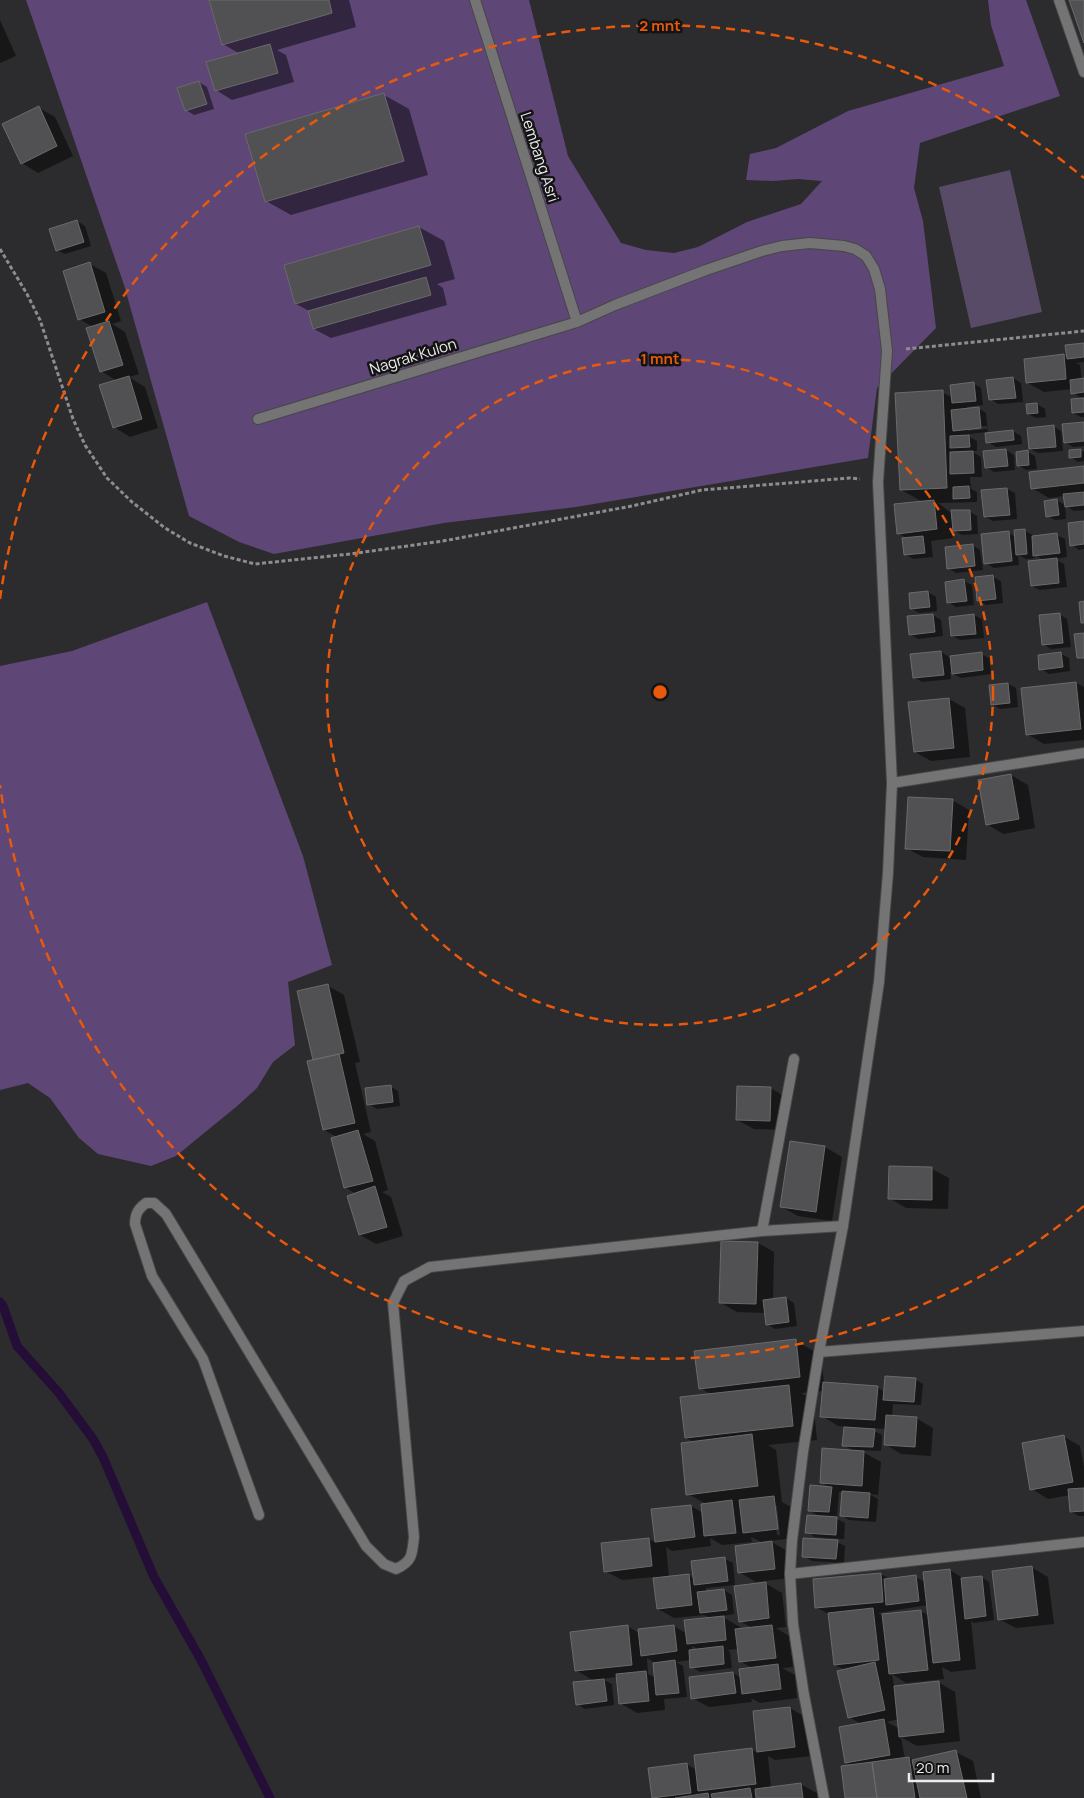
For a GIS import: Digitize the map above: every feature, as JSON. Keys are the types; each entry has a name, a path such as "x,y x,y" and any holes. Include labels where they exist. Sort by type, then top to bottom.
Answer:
{"street":[{"name":"Lembang Asri","path":"475,0 577,322"},
{"path":"1059,0 1084,72"},
{"name":"Nagrak Kulon","path":"258,419 577,322 615,305 706,270 782,246 810,243 844,246 855,249 866,256 874,269 880,289 886,351 878,482 892,783 888,872 879,982 843,1226 818,1352 803,1452 792,1541 790,1574 796,1642 804,1695 824,1798"},
{"path":"892,783 1084,753"},
{"path":"762,1231 794,1060"},
{"path":"259,1515 203,1359 152,1276 135,1224 135,1215 139,1208 146,1203 154,1203 166,1214 366,1546 384,1564 396,1569 407,1564 412,1553 414,1536 393,1303 404,1281 430,1267 762,1231 843,1226"},
{"path":"818,1352 1084,1331"},
{"path":"790,1574 1084,1542"}],"path":[{"path":"0,249 40,320 73,419 85,446 107,478 132,502 159,523 190,543 224,556 255,564 350,554 443,541 632,506 702,490 850,478 878,482"},
{"path":"886,351 1084,331"}],"shaded area":[{"path":"26,0 529,0 568,156 621,243 646,250 674,253 698,247 747,222 801,204 822,181 798,179 773,181 746,180 750,154 776,148 848,111 1004,66 991,25 988,0 1026,0 1060,96 920,143 914,188 923,221 936,328 877,388 868,458 576,507 444,523 274,554 239,542 189,516 124,285"},
{"path":"1010,170 1042,312 971,328 939,187"},
{"path":"207,602 303,856 332,965 288,982 295,1045 273,1062 257,1088 176,1156 151,1166 98,1154 79,1138 50,1098 28,1083 0,1090 0,666 72,651"}],"building":[{"path":"209,0 329,0 332,13 222,45"},
{"path":"1069,0 1084,0 1084,43"},
{"path":"270,44 278,73 215,91 206,62"},
{"path":"199,81 207,104 185,111 177,88"},
{"path":"384,93 404,161 265,202 245,134"},
{"path":"39,106 57,146 21,164 2,124"},
{"path":"77,220 84,242 56,251 49,229"},
{"path":"419,226 431,265 295,304 284,265"},
{"path":"90,262 105,312 78,320 63,271"},
{"path":"426,277 431,295 313,329 308,311"},
{"path":"109,321 123,365 100,372 86,328"},
{"path":"1084,343 1084,357 1067,359 1065,345"},
{"path":"1064,354 1066,379 1026,383 1024,359"},
{"path":"129,376 142,419 113,428 99,385"},
{"path":"1013,377 1016,398 989,400 986,380"},
{"path":"1084,378 1084,392 1071,394 1070,380"},
{"path":"974,382 976,401 952,403 950,385"},
{"path":"943,390 947,488 900,490 895,393"},
{"path":"1084,398 1084,412 1072,413 1071,399"},
{"path":"1037,403 1038,413 1027,414 1026,404"},
{"path":"979,407 981,428 953,431 951,410"},
{"path":"1084,422 1084,441 1064,443 1062,424"},
{"path":"1054,425 1056,447 1029,449 1027,428"},
{"path":"1013,430 1014,440 986,443 985,433"},
{"path":"969,435 970,447 950,448 950,436"},
{"path":"1006,449 1008,466 985,468 983,451"},
{"path":"1081,449 1081,457 1069,458 1069,450"},
{"path":"1028,450 1029,465 1017,466 1016,452"},
{"path":"973,451 974,473 950,474 950,452"},
{"path":"1084,466 1084,483 1031,489 1029,472"},
{"path":"969,486 970,498 953,499 953,487"},
{"path":"1007,488 1010,515 984,517 981,490"},
{"path":"1084,492 1084,505 1065,507 1063,494"},
{"path":"1057,499 1059,515 1046,517 1044,501"},
{"path":"934,500 937,529 897,534 894,504"},
{"path":"951,510 970,510 971,530 953,531"},
{"path":"1084,521 1084,544 1070,546 1068,523"},
{"path":"1025,529 1027,554 1016,555 1014,530"},
{"path":"1009,531 1012,561 984,564 981,534"},
{"path":"1057,533 1060,553 1033,556 1032,536"},
{"path":"923,536 925,553 904,555 902,538"},
{"path":"973,544 975,566 947,569 945,547"},
{"path":"1057,558 1059,583 1031,586 1028,561"},
{"path":"993,575 996,599 977,601 975,577"},
{"path":"964,579 967,601 947,603 945,582"},
{"path":"928,591 930,607 910,609 909,593"},
{"path":"1084,601 1084,623 1081,623 1079,602"},
{"path":"1060,613 1063,643 1042,645 1039,615"},
{"path":"933,614 935,632 909,635 907,616"},
{"path":"974,614 976,634 951,636 949,617"},
{"path":"1084,633 1084,658 1077,658 1074,634"},
{"path":"941,651 944,675 913,678 910,654"},
{"path":"982,652 983,670 952,674 950,656"},
{"path":"1061,652 1063,667 1039,670 1038,655"},
{"path":"1076,682 1081,729 1026,735 1021,688"},
{"path":"1008,683 1010,703 991,705 989,685"},
{"path":"949,698 954,748 914,752 908,702"},
{"path":"1011,774 1019,819 986,825 978,780"},
{"path":"908,797 953,799 950,851 905,849"},
{"path":"328,984 344,1053 313,1060 297,991"},
{"path":"339,1054 355,1123 323,1130 307,1061"},
{"path":"391,1085 393,1102 367,1105 365,1088"},
{"path":"737,1086 771,1087 770,1121 736,1120"},
{"path":"358,1130 373,1181 344,1188 331,1138"},
{"path":"790,1141 825,1146 816,1212 780,1207"},
{"path":"889,1166 932,1167 932,1200 888,1199"},
{"path":"375,1186 387,1227 359,1235 347,1196"},
{"path":"721,1241 758,1242 756,1304 719,1303"},
{"path":"786,1297 789,1322 766,1325 763,1300"},
{"path":"796,1339 800,1377 699,1389 694,1351"},
{"path":"885,1376 916,1378 914,1402 883,1400"},
{"path":"823,1382 878,1386 875,1420 820,1417"},
{"path":"789,1385 793,1426 685,1438 680,1397"},
{"path":"886,1415 917,1417 915,1447 884,1445"},
{"path":"844,1427 875,1429 873,1447 842,1446"},
{"path":"752,1434 758,1486 686,1495 681,1443"},
{"path":"1064,1435 1073,1482 1030,1490 1022,1443"},
{"path":"822,1448 864,1451 862,1486 820,1483"},
{"path":"810,1485 832,1487 829,1512 808,1511"},
{"path":"1084,1488 1084,1511 1070,1512 1068,1489"},
{"path":"842,1491 870,1493 868,1518 840,1516"},
{"path":"774,1496 778,1529 743,1533 739,1500"},
{"path":"732,1500 736,1533 704,1536 701,1504"},
{"path":"691,1505 695,1537 655,1542 651,1509"},
{"path":"807,1515 837,1517 836,1535 805,1533"},
{"path":"649,1538 652,1566 604,1572 601,1543"},
{"path":"803,1538 838,1540 836,1559 802,1557"},
{"path":"772,1541 775,1569 738,1573 735,1546"},
{"path":"725,1557 728,1581 694,1585 691,1561"},
{"path":"1032,1566 1038,1615 998,1620 992,1571"},
{"path":"950,1569 960,1660 933,1663 923,1572"},
{"path":"881,1573 883,1602 815,1608 813,1579"},
{"path":"689,1574 692,1605 657,1609 653,1578"},
{"path":"916,1575 919,1601 886,1605 884,1579"},
{"path":"982,1576 986,1616 965,1619 961,1578"},
{"path":"766,1582 769,1618 739,1622 734,1586"},
{"path":"724,1589 727,1610 700,1613 697,1592"},
{"path":"873,1608 879,1660 834,1665 828,1613"},
{"path":"921,1610 928,1670 889,1674 882,1614"},
{"path":"724,1616 726,1640 687,1644 684,1620"},
{"path":"628,1625 632,1665 575,1671 570,1632"},
{"path":"674,1625 677,1651 641,1656 638,1629"},
{"path":"772,1625 776,1658 739,1662 735,1629"},
{"path":"723,1646 724,1664 690,1668 689,1650"},
{"path":"675,1660 679,1693 656,1695 653,1663"},
{"path":"875,1662 885,1710 848,1718 837,1671"},
{"path":"778,1664 781,1689 742,1694 739,1669"},
{"path":"646,1671 649,1701 619,1704 616,1674"},
{"path":"733,1672 736,1693 691,1699 689,1677"},
{"path":"604,1679 607,1701 576,1705 573,1682"},
{"path":"939,1681 944,1732 899,1737 894,1686"},
{"path":"790,1707 795,1747 757,1752 753,1711"},
{"path":"884,1719 890,1755 845,1763 839,1727"},
{"path":"752,1748 756,1784 698,1791 694,1755"},
{"path":"956,1750 967,1798 920,1798 912,1760"},
{"path":"909,1757 915,1798 877,1798 872,1762"},
{"path":"872,1762 877,1798 845,1798 841,1766"},
{"path":"687,1763 691,1793 652,1798 648,1768"},
{"path":"801,1783 803,1798 756,1798 755,1789"},
{"path":"750,1788 752,1798 712,1798 711,1794"},
{"path":"708,1793 709,1798 675,1798"}],"waterway":[{"path":"0,1302 17,1346 59,1393 93,1439 103,1457 154,1577 201,1660 270,1798"}]}
